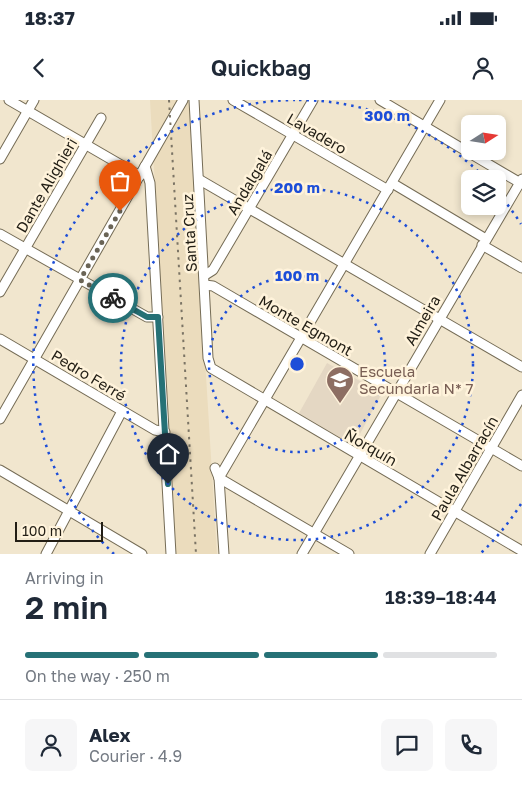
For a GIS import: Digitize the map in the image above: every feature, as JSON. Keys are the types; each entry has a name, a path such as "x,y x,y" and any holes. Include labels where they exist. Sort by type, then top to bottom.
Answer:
{"street":[{"path":"9,100 85,146 140,176"},
{"path":"0,159 34,100"},
{"path":"0,419 183,100"},
{"name":"Santa Cruz","path":"194,100 209,365"},
{"name":"Lavadero","path":"234,100 293,135 390,186 484,242 522,268"},
{"name":"Andalgalá","path":"205,275 213,270 314,100"},
{"path":"380,100 521,182"},
{"path":"219,478 440,100"},
{"name":"Dante Alighieri","path":"0,292 101,118"},
{"path":"146,166 150,183 171,554"},
{"path":"200,180 522,367"},
{"name":"Almeira","path":"302,554 521,182"},
{"path":"0,234 147,317 158,317"},
{"name":"Monte Egmont","path":"205,285 214,286 300,338 522,466"},
{"name":"Pedro Ferré","path":"0,339 154,430 164,432"},
{"name":"Ñorquín","path":"209,365 214,371 522,551"},
{"name":"Paula Albarracín","path":"430,554 522,395"},
{"path":"46,554 122,411"},
{"path":"215,468 219,478 224,554"},
{"path":"0,470 142,554"},
{"path":"219,478 349,554"}],"shaded area":[{"path":"150,100 189,100 217,554 176,554"},
{"name":"Escuela Secundaria N* 7","path":"327,363 382,393 354,445 298,415"}],"railway":[{"path":"169,100 196,554"}],"way so far":[{"path":"113,298 80,280 120,211"}],"place":[{"name":"Escuela Secundaria N* 7","path":"340,404"}],"route":[{"path":"113,298 147,317 158,317 168,484"}]}
